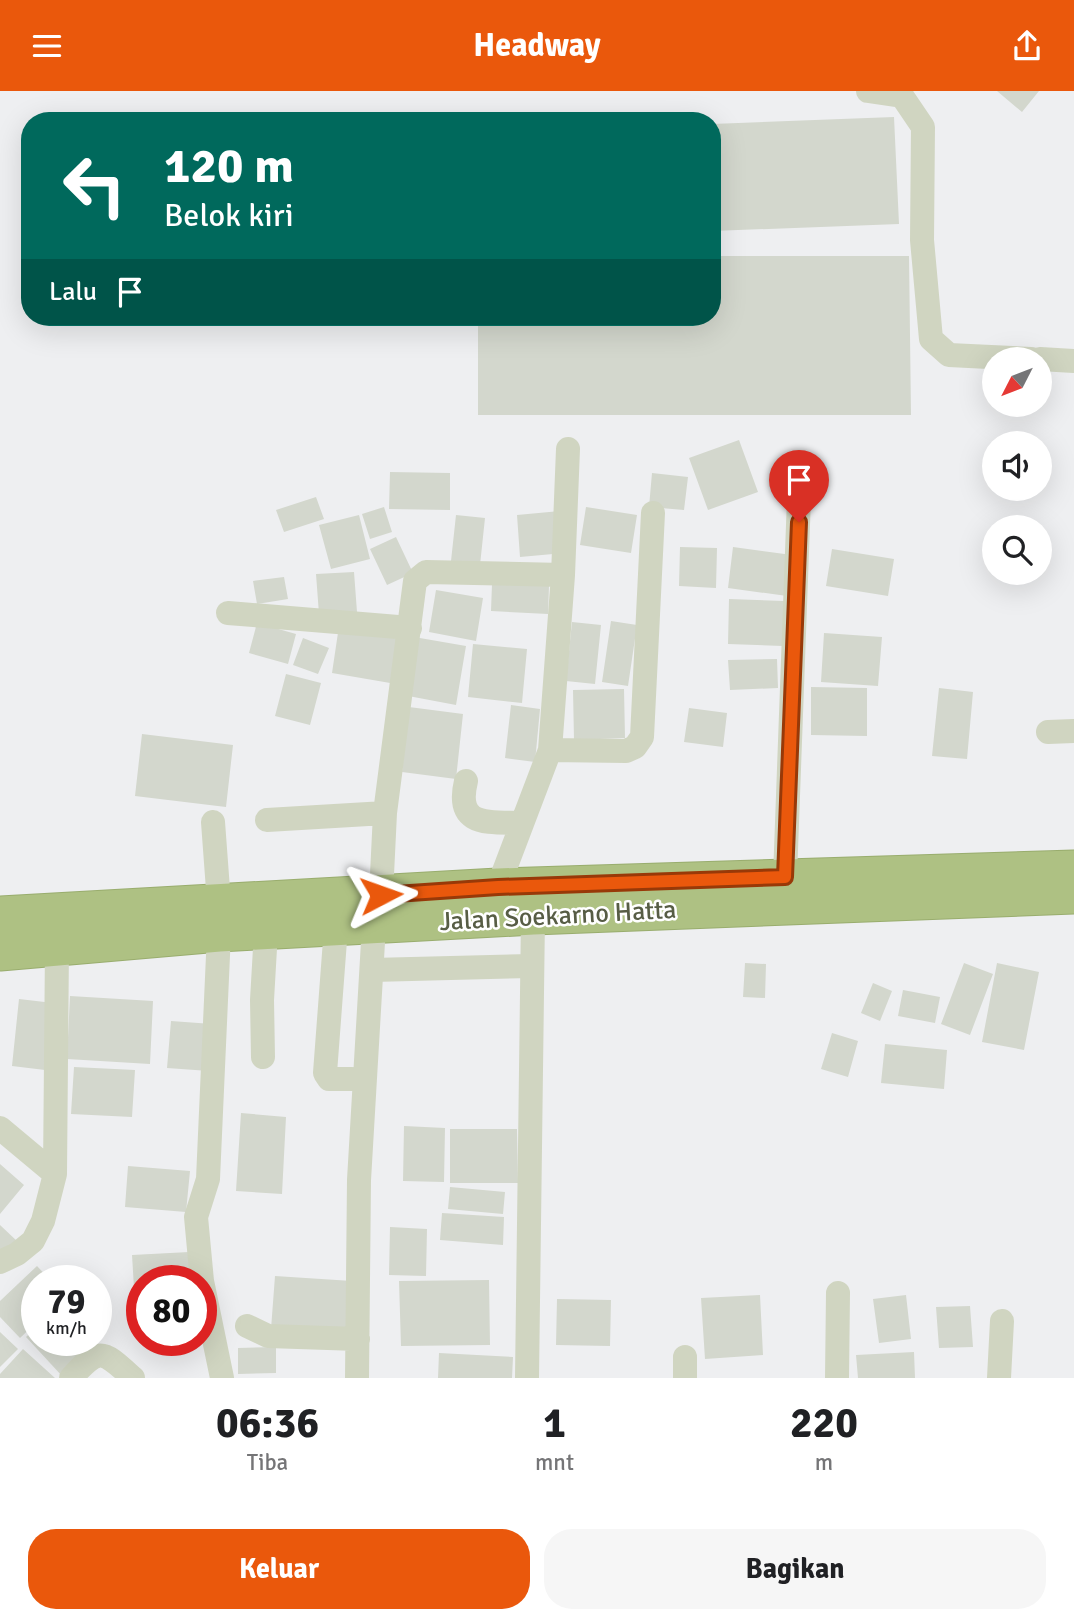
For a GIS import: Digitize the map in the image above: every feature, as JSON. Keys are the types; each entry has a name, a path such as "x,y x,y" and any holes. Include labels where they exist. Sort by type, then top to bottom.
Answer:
{"highway":[{"name":"Jalan Soekarno Hatta","path":"0,952 219,918 266,930 336,927 377,910 498,887 785,877 977,887"},
{"name":"Jalan Soekarno Hatta","path":"0,915 219,918 377,910 533,916 1068,882"}],"street":[{"path":"868,91 902,96 923,127 922,240 932,339 949,355 982,357"},
{"path":"1052,360 1074,361"},
{"path":"498,887 520,823 550,750 563,575 568,449"},
{"path":"785,877 799,498"},
{"path":"550,750 626,751 635,747 642,737 653,513"},
{"path":"356,1378 359,1180 372,970 385,813 415,581 426,572 563,575"},
{"path":"228,613 410,628"},
{"path":"1048,732 1074,731"},
{"path":"466,781 464,810 474,820 520,823"},
{"path":"267,820 385,813"},
{"path":"213,822 219,918 208,1179 196,1217 202,1281 222,1378"},
{"path":"527,1378 533,916"},
{"path":"336,927 325,1073 329,1079 352,1079"},
{"path":"263,1057 266,930"},
{"path":"0,1262 17,1254 33,1241 43,1221 55,1174 57,945"},
{"path":"372,970 531,966"},
{"path":"0,1128 55,1174"},
{"path":"837,1378 838,1293"},
{"path":"999,1378 1002,1321"},
{"path":"247,1326 268,1336 358,1339"},
{"path":"71,1378 90,1357 98,1353 108,1355 133,1378"}],"building":[{"path":"997,91 1039,91 1022,112"},
{"path":"894,117 899,224 721,231 721,124"},
{"path":"721,256 909,256 911,415 478,415 478,326 721,326"},
{"path":"739,440 758,492 708,510 689,458"},
{"path":"390,472 450,473 450,510 389,509"},
{"path":"652,473 688,477 684,510 649,507"},
{"path":"316,497 324,519 284,532 276,510"},
{"path":"384,507 392,532 370,539 362,514"},
{"path":"586,507 637,515 631,553 580,545"},
{"path":"560,511 564,553 520,557 517,515"},
{"path":"359,515 370,559 331,569 319,525"},
{"path":"456,515 485,518 480,565 451,561"},
{"path":"396,537 413,573 387,585 370,549"},
{"path":"680,547 717,548 716,588 679,586"},
{"path":"733,547 792,555 787,596 728,588"},
{"path":"832,549 894,559 888,596 826,586"},
{"path":"354,572 357,612 319,614 316,574"},
{"path":"284,577 288,599 257,604 253,581"},
{"path":"492,584 549,586 548,614 491,611"},
{"path":"436,590 483,598 476,641 429,632"},
{"path":"729,599 784,601 783,646 728,644"},
{"path":"611,621 637,625 628,686 602,682"},
{"path":"572,622 601,625 595,684 566,681"},
{"path":"257,623 296,634 288,664 249,653"},
{"path":"339,626 404,637 396,684 332,673"},
{"path":"824,633 882,637 878,686 821,682"},
{"path":"414,637 466,646 456,705 403,695"},
{"path":"303,638 329,648 318,674 293,665"},
{"path":"473,644 527,649 522,703 468,697"},
{"path":"777,659 778,688 730,690 728,660"},
{"path":"286,674 321,683 310,725 275,716"},
{"path":"811,687 867,688 867,736 811,735"},
{"path":"939,688 973,692 967,759 932,756"},
{"path":"624,689 625,738 574,740 573,690"},
{"path":"511,705 540,709 535,762 505,758"},
{"path":"409,707 463,714 456,779 402,772"},
{"path":"689,708 727,713 723,747 684,742"},
{"path":"142,734 233,745 226,807 135,796"},
{"path":"745,963 766,964 765,998 743,997"},
{"path":"964,963 993,974 970,1035 941,1024"},
{"path":"997,963 1039,972 1024,1050 982,1042"},
{"path":"873,983 892,991 880,1021 861,1013"},
{"path":"903,990 940,997 935,1023 898,1016"},
{"path":"70,996 153,1001 150,1064 67,1059"},
{"path":"19,999 53,1003 45,1070 12,1066"},
{"path":"171,1021 212,1024 209,1071 167,1068"},
{"path":"832,1033 858,1041 848,1077 821,1069"},
{"path":"885,1044 947,1050 944,1089 881,1083"},
{"path":"74,1067 135,1070 132,1117 71,1114"},
{"path":"241,1113 286,1117 282,1194 236,1191"},
{"path":"404,1126 445,1128 444,1182 403,1181"},
{"path":"450,1129 517,1129 518,1183 450,1183"},
{"path":"0,1164 24,1185 0,1214"},
{"path":"128,1166 190,1171 186,1212 125,1207"},
{"path":"450,1187 505,1192 503,1214 448,1209"},
{"path":"442,1213 504,1217 503,1245 440,1240"},
{"path":"0,1225 18,1242 0,1258"},
{"path":"390,1227 427,1229 426,1276 389,1275"},
{"path":"189,1252 189,1265 133,1265 132,1255"},
{"path":"275,1276 352,1281 348,1335 271,1329"},
{"path":"489,1280 490,1345 401,1346 399,1281"},
{"path":"21,1281 20,1338 0,1317 0,1301"},
{"path":"760,1295 763,1355 705,1359 701,1298"},
{"path":"906,1295 911,1339 879,1343 873,1299"},
{"path":"557,1299 611,1300 610,1346 556,1345"},
{"path":"970,1306 973,1347 939,1348 936,1307"},
{"path":"0,1332 18,1349 0,1367"},
{"path":"276,1347 276,1373 238,1374 238,1348"},
{"path":"21,1351 21,1356 31,1356 55,1378 0,1378 0,1374"},
{"path":"914,1352 915,1378 858,1378 856,1355"},
{"path":"439,1353 513,1357 512,1378 438,1378"},
{"path":"44,1356 83,1356 62,1376"}],"route":[{"path":"381,895 498,887 785,877 799,522"}]}
